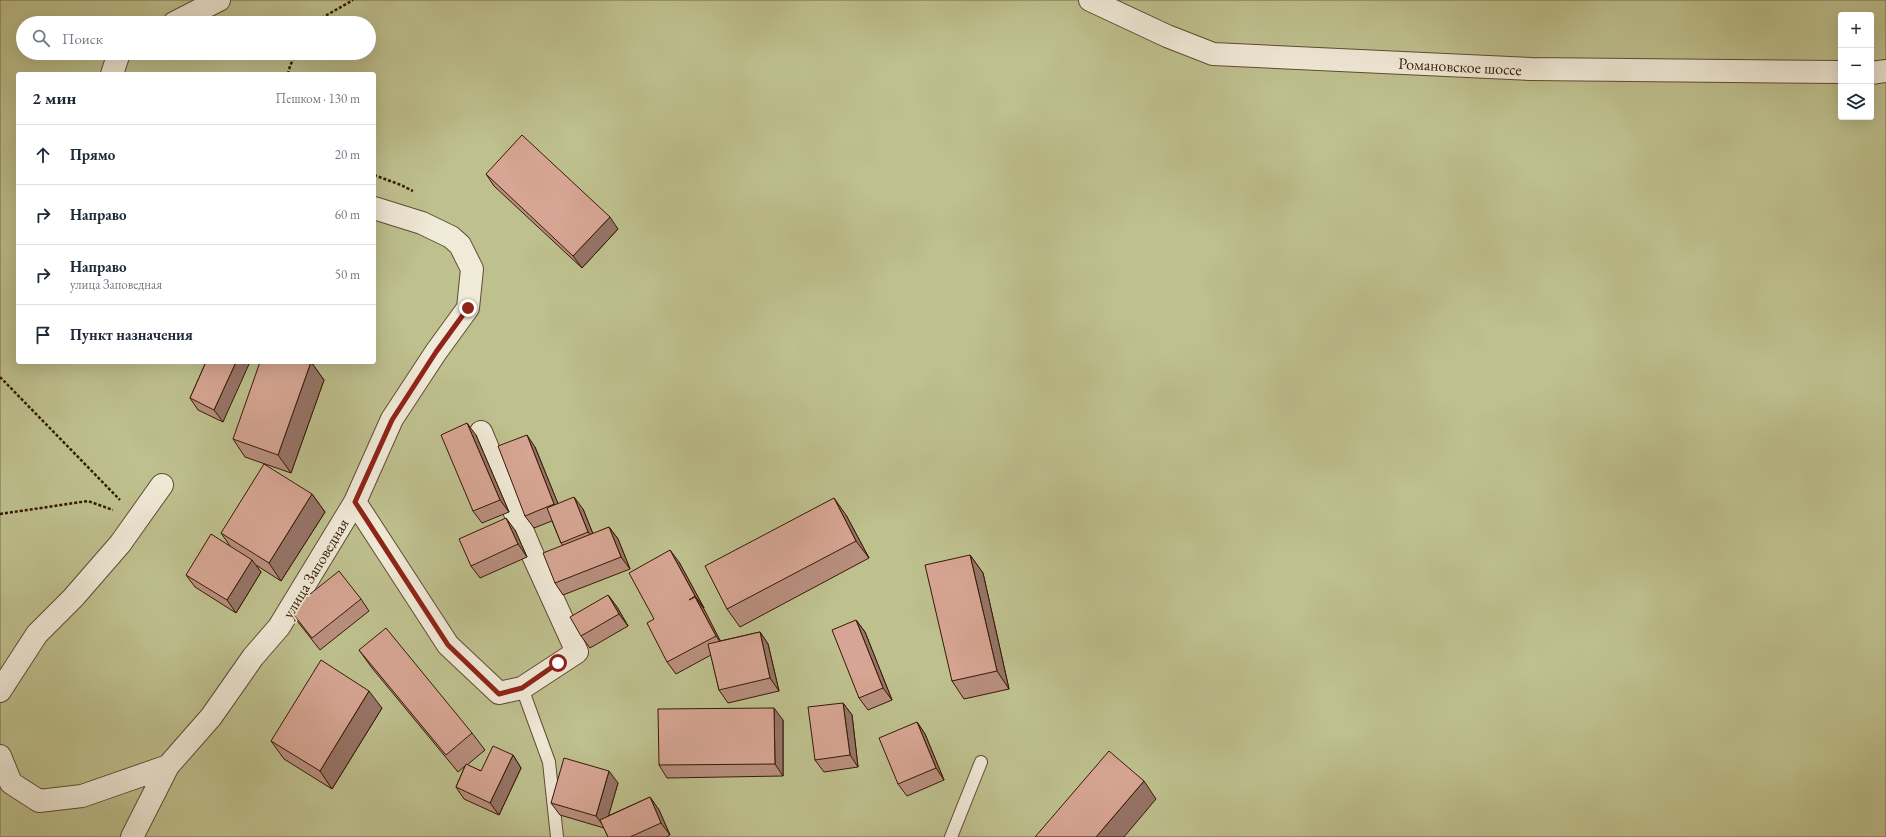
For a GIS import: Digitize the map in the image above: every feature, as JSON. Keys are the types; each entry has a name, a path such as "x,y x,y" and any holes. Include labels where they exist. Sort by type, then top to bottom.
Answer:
{"street":[{"path":"188,16 220,0"},
{"name":"Романовское шоссе","path":"1090,0 1167,36 1213,54 1531,70 1838,72"},
{"path":"113,72 117,60"},
{"path":"1874,72 1886,71"},
{"name":"улица Заповедная","path":"133,833 168,766 211,717 253,657 279,627 355,502 392,420 436,352 468,308 472,269 460,245 451,237 422,223 376,209"},
{"path":"355,502 448,645 499,694 522,688 577,652 531,551 481,432"},
{"path":"0,691 37,634 73,598 120,544 162,485"},
{"path":"0,756 11,783 40,801 82,796 168,766"}],"lane":[{"path":"522,688 549,762 557,837"},
{"path":"951,837 981,762"}],"path":[{"path":"325,16 353,0"},
{"path":"288,72 293,60"},
{"path":"0,377 138,519"},
{"path":"0,514 88,501 138,519"}],"green space":[{"path":"0,0 1886,0 1886,837 0,837"}],"building":[{"path":"522,135 610,217 573,256 486,174"},
{"path":"205,364 235,364 214,410 190,398"},
{"path":"259,364 310,364 278,455 233,439"},
{"path":"467,423 500,500 473,511 441,435"},
{"path":"527,435 554,504 525,516 498,446"},
{"path":"264,464 312,494 269,563 221,533"},
{"path":"574,497 588,532 561,543 547,508"},
{"path":"834,498 856,541 727,609 705,566"},
{"path":"506,518 518,544 471,566 459,539"},
{"path":"609,527 621,557 555,583 543,553"},
{"path":"211,534 252,560 227,600 186,575"},
{"path":"670,550 695,596 689,600 695,597 716,636 667,662 647,623 654,619 629,573"},
{"path":"970,555 997,671 952,681 925,565"},
{"path":"339,571 361,599 312,638 290,610"},
{"path":"608,595 619,614 581,636 570,617"},
{"path":"856,620 883,688 859,698 832,630"},
{"path":"386,628 472,733 446,755 359,650"},
{"path":"760,632 770,678 719,690 708,644"},
{"path":"321,660 369,691 320,771 271,741"},
{"path":"843,703 850,755 815,760 808,707"},
{"path":"774,708 775,764 659,765 658,709"},
{"path":"917,722 936,768 898,784 879,738"},
{"path":"493,746 513,755 490,803 456,787 466,764 481,771"},
{"path":"1109,751 1144,781 1096,837 1035,837"},
{"path":"564,758 609,771 596,816 551,803"},
{"path":"650,797 661,823 630,837 608,837 600,820"}],"route":[{"path":"468,308 436,352 392,420 355,502 448,645 499,694 522,688 540,677 558,663"}]}
